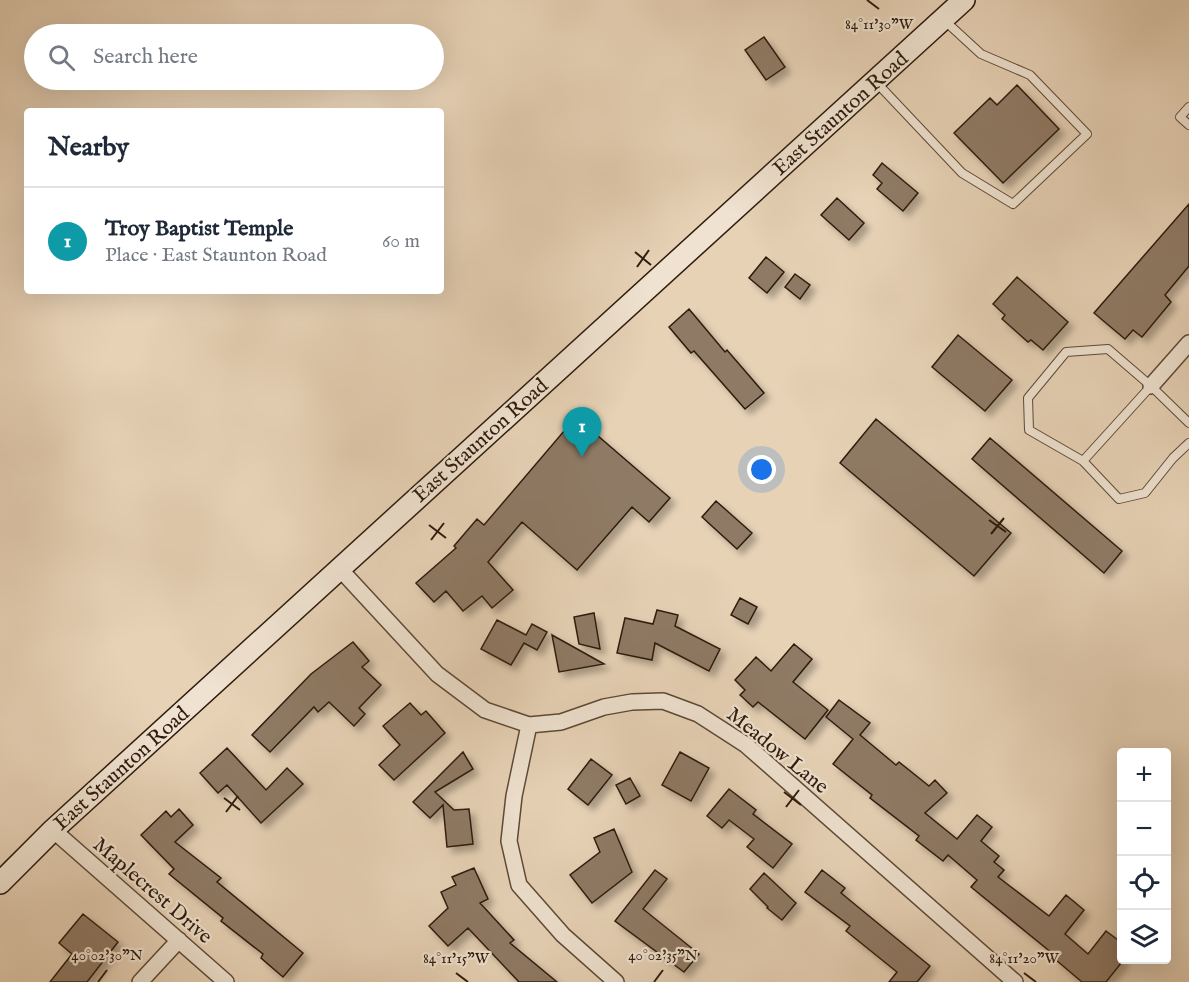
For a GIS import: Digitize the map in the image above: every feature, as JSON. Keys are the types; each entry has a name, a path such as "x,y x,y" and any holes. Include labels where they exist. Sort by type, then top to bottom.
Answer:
{"main road":[{"name":"East Staunton Road","path":"0,883 52,830 964,0"}],"street":[{"path":"1151,386 1189,343"},
{"name":"Meadow Lane","path":"339,568 437,674 485,710 530,725 561,722 604,707 632,702 663,701 698,714 746,746 1015,982"},
{"path":"530,725 514,796 509,841 519,885 563,935 616,982"},
{"name":"Maplecrest Drive","path":"52,830 226,982"},
{"path":"140,982 179,940"}],"lane":[{"path":"875,81 962,173 1012,204 1087,134 1030,75 981,54 943,18"},
{"path":"1189,107 1180,117 1189,125"},
{"path":"1189,423 1108,349 1066,352 1028,398 1029,430 1083,461 1119,499 1145,493 1173,458 1189,443"},
{"path":"1083,461 1151,386"}],"building":[{"path":"764,37 785,67 766,80 745,50"},
{"path":"1017,85 1059,129 1003,183 954,133 990,98 997,105"},
{"path":"882,163 918,193 903,211 877,189 882,183 873,175"},
{"path":"837,198 864,223 849,240 821,215"},
{"path":"1189,204 1189,266 1165,295 1171,302 1142,337 1133,330 1125,339 1094,313"},
{"path":"766,257 784,272 767,293 749,278"},
{"path":"795,274 810,285 800,299 785,287"},
{"path":"1017,277 1068,322 1043,350 1031,340 1028,342 1002,319 1005,315 993,304"},
{"path":"689,309 764,393 745,409 694,351 691,353 669,327"},
{"path":"958,335 1012,380 985,411 932,367"},
{"path":"576,417 670,498 649,522 632,507 577,570 522,522 488,562 513,590 492,608 482,596 463,611 446,591 434,602 416,583 456,548 454,546 477,519 484,525"},
{"path":"876,419 1011,533 974,576 840,463"},
{"path":"990,438 1122,551 1104,573 972,459"},
{"path":"716,501 752,533 737,549 702,517"},
{"path":"740,598 757,607 748,624 731,615"},
{"path":"657,610 678,615 675,626 720,649 709,671 655,643 652,660 617,653 625,618 653,624"},
{"path":"594,613 600,649 579,644 574,617"},
{"path":"497,620 526,635 532,624 547,632 537,650 524,643 511,665 481,649"},
{"path":"552,635 604,664 559,672"},
{"path":"353,642 369,661 362,667 381,685 359,708 365,714 354,726 329,702 318,712 314,707 270,752 252,735 311,674"},
{"path":"794,644 812,659 793,682 828,710 805,739 758,702 753,707 740,695 745,690 735,680 756,657 771,671"},
{"path":"839,700 870,723 860,735 896,765 899,762 929,786 935,780 947,793 925,813 957,839 977,815 992,827 981,841 999,856 994,862 1004,870 998,877 1049,916 1066,895 1084,910 1065,934 1088,954 1106,931 1117,939 1117,964 1120,964 1106,982 1082,982 1056,960 1058,958 971,887 977,880 948,855 943,861 916,840 919,836 870,798 872,795 833,764 853,739 826,717"},
{"path":"410,703 421,715 426,711 445,733 394,780 379,765 400,745 383,726"},
{"path":"227,748 266,790 287,768 303,784 261,823 227,785 218,793 200,773"},
{"path":"463,752 473,769 435,792 454,810 469,809 473,844 447,847 443,805 430,818 413,802"},
{"path":"680,752 709,768 691,801 662,785"},
{"path":"591,759 612,775 588,805 568,789"},
{"path":"630,778 640,796 626,804 616,785"},
{"path":"729,789 756,810 753,814 792,844 773,868 747,847 754,839 729,820 722,828 707,816"},
{"path":"179,809 193,825 175,842 221,878 217,882 303,953 283,977 261,958 263,954 221,921 223,918 169,874 174,869 141,835 166,811 171,817"},
{"path":"614,829 632,872 592,903 570,875 600,852 594,838"},
{"path":"474,868 488,899 480,903 514,940 510,943 557,982 519,982 468,928 448,946 429,926 448,908 441,892 456,885 452,877"},
{"path":"655,870 667,879 643,909 699,954 684,972 615,921"},
{"path":"822,870 845,888 841,893 930,966 917,982 889,982 897,972 846,931 850,926 805,892"},
{"path":"764,873 796,903 782,920 767,908 750,889"},
{"path":"83,914 118,942 87,982 50,982 72,954 59,943"}],"place":[{"name":"Troy Baptist Temple","path":"582,457"}]}
